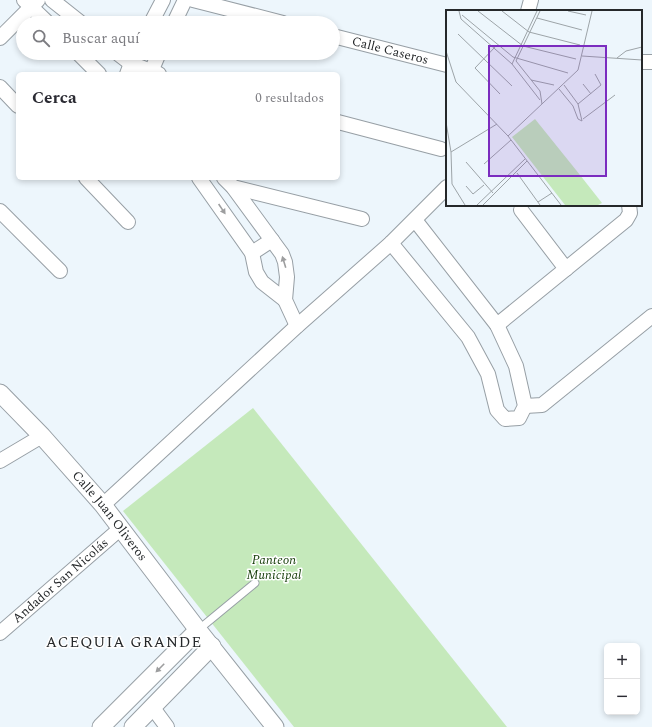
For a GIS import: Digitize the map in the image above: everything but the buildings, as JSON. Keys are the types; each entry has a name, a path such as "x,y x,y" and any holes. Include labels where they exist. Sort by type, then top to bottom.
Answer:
{"street":[{"path":"52,0 71,16"},
{"path":"154,16 162,0"},
{"path":"177,16 185,0"},
{"path":"193,0 256,16"},
{"path":"528,10 530,0"},
{"path":"19,16 31,2 42,16"},
{"path":"0,38 16,19"},
{"name":"Calle Caseros","path":"340,38 446,65"},
{"path":"85,60 97,72"},
{"path":"153,72 157,60"},
{"path":"131,64 151,72"},
{"path":"0,87 16,104"},
{"path":"340,123 442,149"},
{"path":"88,180 128,222"},
{"path":"200,180 252,254 256,272 262,282 285,300 297,326"},
{"path":"229,183 272,240 285,262 287,277 285,300"},
{"path":"229,183 362,218"},
{"path":"103,505 297,326 391,243 446,188"},
{"path":"497,325 626,220 630,213 629,206"},
{"path":"521,210 566,269"},
{"path":"0,211 60,271"},
{"path":"391,243 468,337 488,374 497,410 505,419 519,418 525,406 516,366 497,325 415,220"},
{"path":"252,254 272,240"},
{"path":"525,406 542,405 652,316"},
{"name":"Calle Juan Oliveros","path":"0,393 42,436 103,505 198,630 275,727"},
{"path":"0,461 42,436"},
{"name":"Andador San Nicolás","path":"0,633 121,528"},
{"path":"101,727 198,630"},
{"path":"133,727 212,646"},
{"path":"153,708 167,727"}],"lane":[{"path":"198,630 255,583"}],"green space":[{"name":"Panteon Municipal","path":"253,408 507,727 294,727 123,511"}],"district":[{"name":"ACEQUIA GRANDE","path":"124,642"}]}
